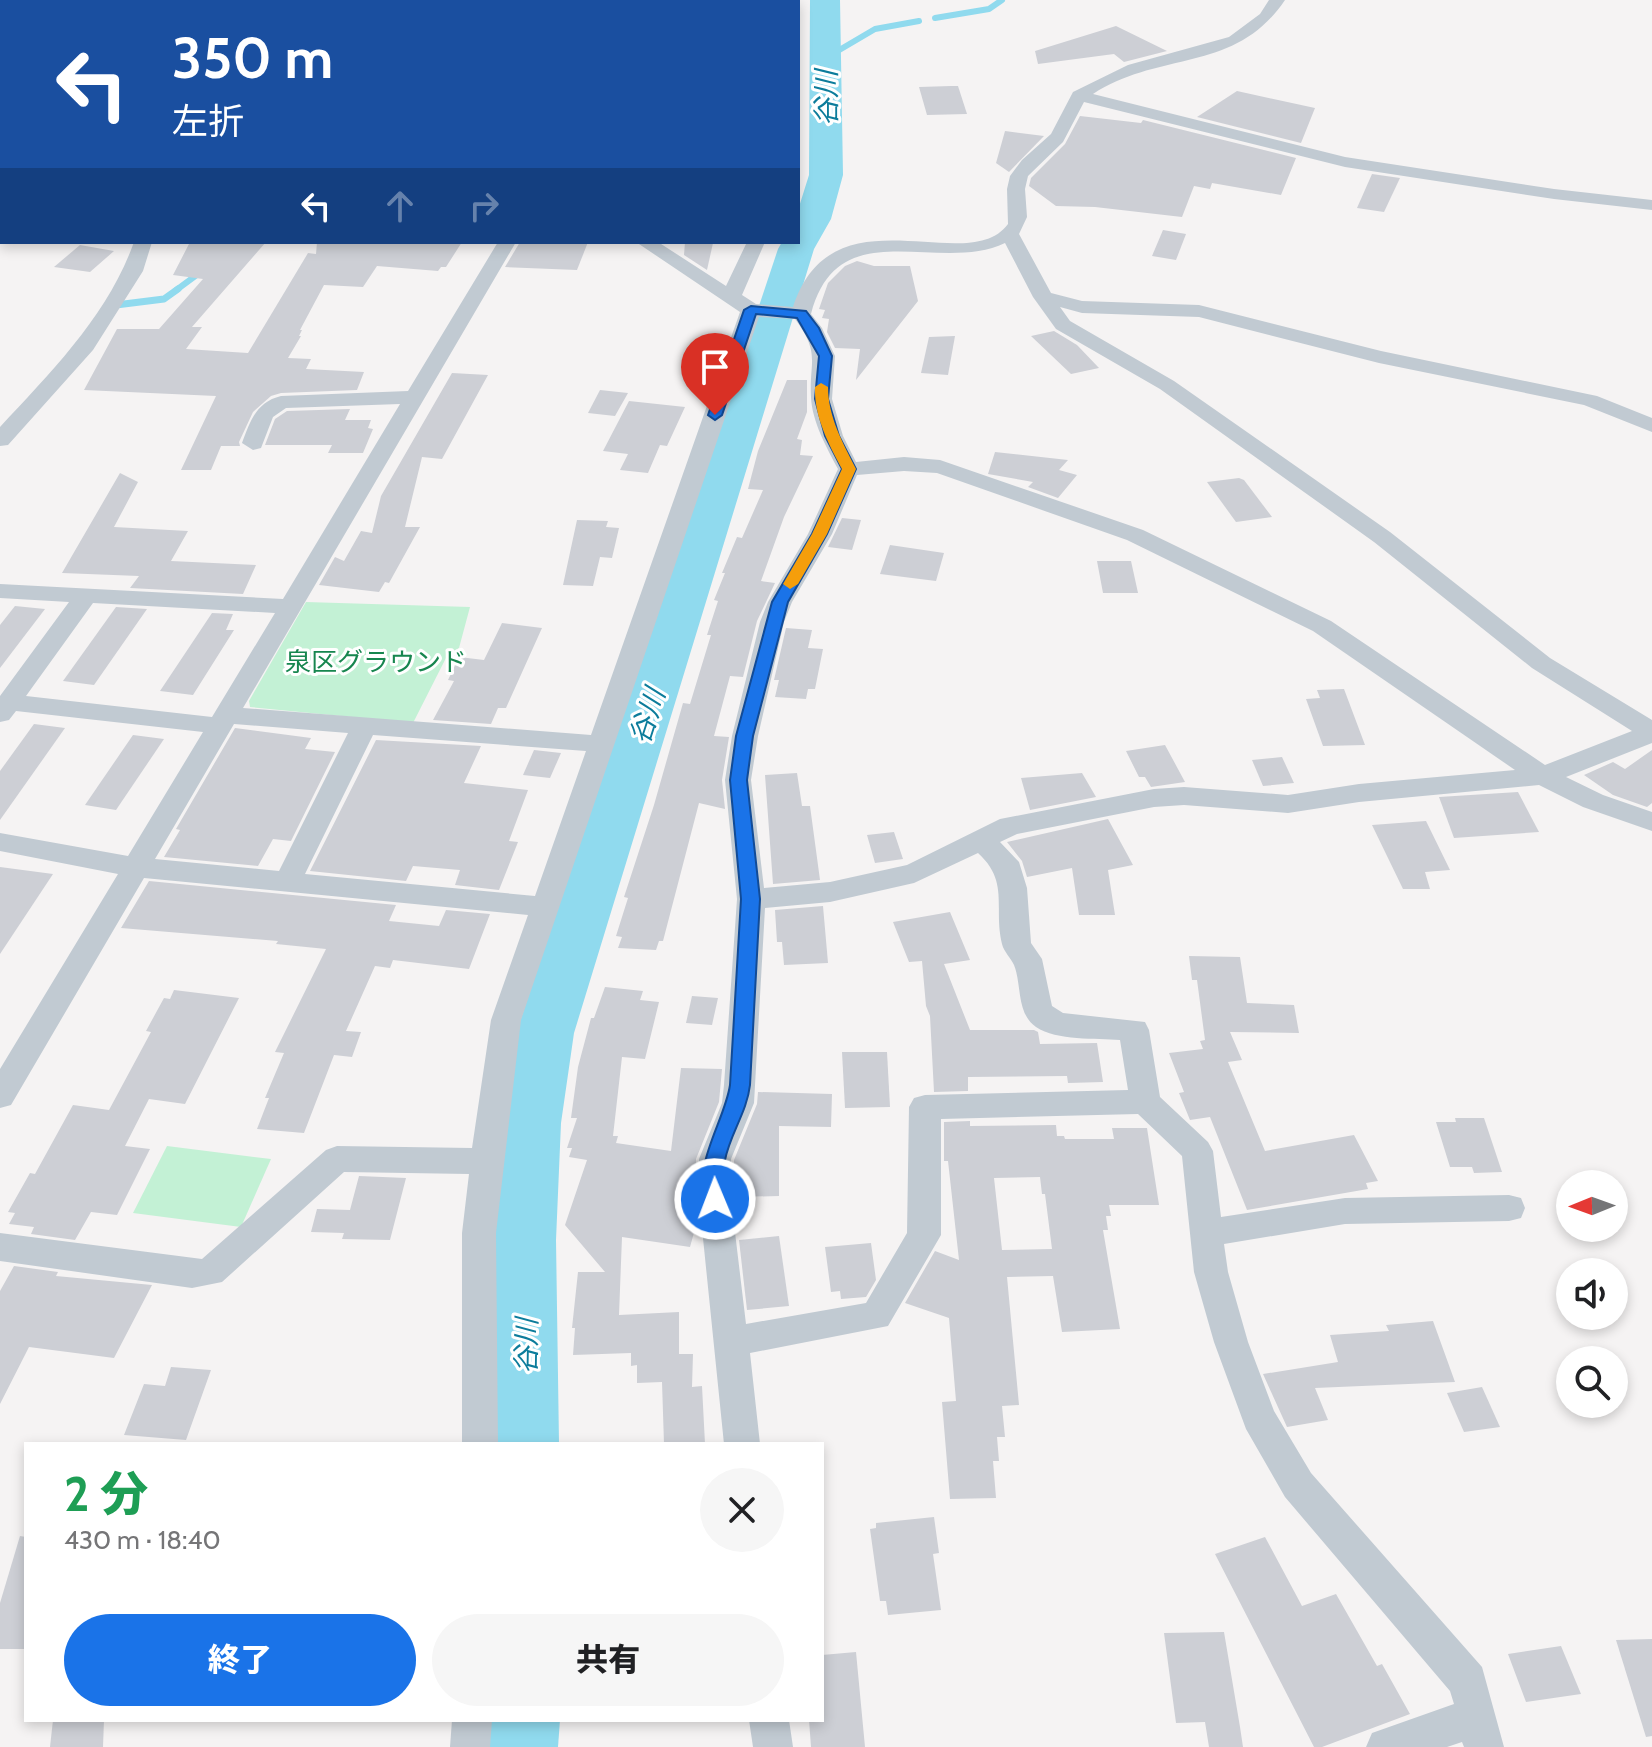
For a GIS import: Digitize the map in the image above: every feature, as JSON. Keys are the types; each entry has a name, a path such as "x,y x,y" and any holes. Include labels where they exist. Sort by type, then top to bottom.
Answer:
{"street":[{"path":"796,314 814,281 828,267 858,249 882,245 970,245 1010,234 1017,225 1016,183 1020,173 1055,140 1070,106 1079,96 1126,70 1239,40 1267,17 1277,0"},
{"path":"1079,96 1345,162 1554,194 1652,205"},
{"path":"1010,234 1043,297 1063,325 1179,394 1382,537 1541,663 1652,732"},
{"path":"0,440 86,346 133,271 142,244"},
{"path":"0,1096 133,867 506,244"},
{"path":"648,244 748,306 796,314 812,328 825,356 821,399 832,436 849,469"},
{"path":"480,1442 479,1233 506,1020 748,306 756,244"},
{"path":"1043,297 1082,307 1210,314 1379,357 1590,400 1652,426"},
{"path":"253,443 264,414 281,402 415,397"},
{"path":"0,407 21,418"},
{"path":"849,469 886,464 940,467 1135,535 1322,626 1543,776 1593,801 1652,822"},
{"path":"742,1442 715,1199 715,1159 738,1103 751,899 738,780 745,736 776,612 820,534 849,469"},
{"path":"0,591 288,606"},
{"path":"5,708 85,597"},
{"path":"5,708 364,727 602,744"},
{"path":"288,881 364,727"},
{"path":"751,899 830,892 914,873 1010,826 1154,798 1184,796 1288,804 1359,793 1543,776 1652,732"},
{"path":"980,840 1005,862 1013,888 1017,945 1032,975 1038,1010 1048,1020 1063,1024 1134,1030 1145,1102 1197,1151 1211,1272 1231,1342 1259,1418 1298,1485 1468,1681 1481,1732 1386,1747"},
{"path":"0,842 133,867 545,907"},
{"path":"731,1342 806,1326 876,1316 924,1235 925,1107 1145,1102"},
{"path":"0,1247 192,1274 210,1272 337,1159 486,1161"},
{"path":"1207,1233 1345,1211 1509,1208"},
{"path":"470,1747 472,1722"},
{"path":"769,1722 773,1747"}],"green space":[{"name":"泉区グラウンド","path":"306,602 470,607 459,648 448,654 413,723 250,707 249,701"},
{"path":"167,1146 271,1159 241,1227 133,1213"}],"building":[{"path":"1116,26 1167,51 1124,62 1114,54 1038,64 1035,51"},
{"path":"958,86 967,114 927,115 919,87"},
{"path":"1237,91 1315,108 1301,143 1197,117"},
{"path":"1080,116 1141,123 1143,120 1296,158 1281,195 1212,183 1210,189 1194,186 1182,217 1056,206 1029,186 1031,178 1065,144"},
{"path":"1005,131 1044,136 1009,172 996,163"},
{"path":"1372,174 1400,178 1384,212 1357,208"},
{"path":"1163,230 1186,234 1176,260 1152,256"},
{"path":"189,244 264,244 192,327 202,327 186,349 248,353 308,253 316,254 317,244 461,244 446,267 438,271 377,266 363,287 324,285 288,358 311,359 306,369 364,372 357,390 271,396 253,412 240,446 221,446 211,470 181,470 216,396 84,390 117,329 159,329 203,279 173,275"},
{"path":"519,244 587,244 577,270 505,267"},
{"path":"685,244 713,244 707,270 684,255"},
{"path":"80,245 114,251 90,272 54,267"},
{"path":"857,261 874,266 910,266 918,301 856,380 860,349 835,348 827,332 829,319 822,318 825,310 819,309 828,283 845,266"},
{"path":"1054,331 1077,345 1099,368 1071,374 1031,336"},
{"path":"955,336 948,375 921,373 929,337"},
{"path":"452,373 488,375 442,459 422,457 405,527 420,527 389,583 385,582 379,592 319,585 335,557 344,561 361,531 372,533 381,496"},
{"path":"787,380 807,380 807,412 797,439 802,440 800,455 813,456 784,517 761,581 775,583 757,621 743,677 730,676 714,736 729,737 722,780 725,809 699,803 663,941 659,941 656,950 618,948 622,937 616,936 628,898 624,897 683,703 690,704 711,635 707,635 718,601 714,600 725,573 722,573 737,537 742,538 763,490 748,489 758,451"},
{"path":"600,390 628,393 615,416 588,413"},
{"path":"629,401 685,407 667,446 660,445 648,473 620,470 628,454 603,451"},
{"path":"350,409 345,420 371,420 368,428 373,429 363,453 328,453 332,445 265,445 275,419 287,411"},
{"path":"995,452 1068,460 1059,470 1077,475 1058,498 1028,487 1033,482 988,474"},
{"path":"120,473 138,482 114,527 188,531 171,561 256,565 243,594 130,588 139,576 62,573"},
{"path":"1244,480 1272,517 1236,522 1207,482"},
{"path":"842,518 861,520 852,550 828,547"},
{"path":"577,520 608,521 606,527 619,528 612,558 600,557 593,586 563,585"},
{"path":"890,545 944,553 936,581 880,574"},
{"path":"1097,561 1131,561 1138,593 1103,593"},
{"path":"15,606 45,609 0,668 0,625"},
{"path":"116,607 147,609 94,685 63,681"},
{"path":"212,613 233,614 226,630 234,630 193,695 160,691"},
{"path":"502,623 542,628 506,708 498,708 491,724 433,720 454,681 448,680 459,657 484,660"},
{"path":"786,628 812,630 808,648 823,649 815,689 808,689 806,699 775,697 779,680 774,680"},
{"path":"1344,689 1365,745 1323,746 1306,699 1320,698 1317,690"},
{"path":"34,724 65,728 0,820 0,771"},
{"path":"235,728 311,738 305,749 335,752 291,841 273,839 258,866 164,857 180,830 176,829"},
{"path":"133,735 164,739 116,810 85,805"},
{"path":"376,740 481,746 464,783 528,790 509,841 518,842 499,890 455,885 460,870 413,866 406,881 310,871"},
{"path":"1165,745 1185,782 1151,787 1145,777 1139,777 1126,751"},
{"path":"534,750 561,753 550,778 523,775"},
{"path":"1652,750 1652,803 1647,807 1613,795 1584,775 1613,762 1625,769"},
{"path":"1282,757 1294,783 1263,786 1252,760"},
{"path":"797,773 802,806 810,806 820,880 773,884 765,775"},
{"path":"1082,773 1096,797 1030,810 1021,778"},
{"path":"1518,792 1539,832 1454,838 1439,797"},
{"path":"1108,819 1133,865 1108,870 1115,915 1079,915 1072,868 1027,877 1022,861 1007,842"},
{"path":"1426,821 1450,870 1425,872 1430,889 1403,889 1372,825"},
{"path":"894,832 903,859 875,863 867,835"},
{"path":"0,867 53,874 0,954"},
{"path":"149,881 396,905 389,921 439,926 446,910 490,914 469,969 393,960 390,968 375,966 346,1031 361,1032 352,1057 334,1055 304,1133 257,1129 269,1098 265,1098 284,1053 275,1052 326,949 276,944 278,941 121,928"},
{"path":"823,906 828,963 784,965 782,942 777,942 775,910"},
{"path":"950,912 970,960 944,964 970,1030 1034,1030 1038,1032 1040,1044 1097,1043 1103,1082 1068,1083 1067,1076 968,1077 968,1091 934,1092 930,1016 926,1006 922,961 909,962 893,922"},
{"path":"1189,956 1240,957 1247,1003 1294,1005 1299,1033 1230,1032 1242,1060 1228,1062 1265,1151 1354,1135 1378,1181 1366,1183 1368,1189 1247,1210 1210,1117 1190,1120 1179,1093 1184,1092 1169,1053 1203,1049 1200,1041 1205,1040 1197,980 1192,980"},
{"path":"605,987 643,991 640,1000 659,1002 645,1059 622,1057 613,1136 618,1136 616,1143 671,1151 681,1068 722,1069 719,1102 696,1159 698,1218 690,1247 622,1237 619,1315 679,1312 679,1354 693,1354 692,1387 702,1386 705,1442 664,1442 662,1382 637,1383 637,1365 631,1366 631,1353 573,1355 575,1328 572,1328 578,1272 605,1272 565,1225 587,1160 569,1157 572,1148 567,1148 577,1118 571,1118 578,1067 591,1018 594,1018"},
{"path":"174,990 239,998 185,1104 149,1099 125,1146 150,1149 117,1215 91,1212 75,1240 31,1234 34,1227 9,1224 15,1213 8,1212 30,1173 35,1174 73,1105 109,1110 151,1032 146,1031 164,998 170,999"},
{"path":"692,996 718,998 712,1025 686,1023"},
{"path":"842,1052 887,1052 890,1107 845,1108"},
{"path":"758,1092 832,1094 831,1127 779,1126 779,1196 734,1197 734,1160 757,1104"},
{"path":"1455,1118 1484,1118 1502,1172 1474,1173 1472,1167 1450,1167 1436,1122 1456,1122"},
{"path":"970,1121 970,1126 1056,1125 1057,1136 1064,1136 1065,1139 1114,1139 1112,1128 1147,1128 1159,1205 1109,1205 1111,1216 1106,1216 1108,1230 1103,1230 1120,1329 1062,1332 1053,1276 1007,1277 1019,1405 1002,1406 1005,1437 997,1437 999,1461 993,1461 996,1498 950,1499 942,1402 956,1401 949,1318 905,1303 935,1251 959,1260 948,1161 944,1161 944,1122","holes":["1040,1177 1042,1194 1045,1194 1052,1249 1002,1250 994,1178"]},
{"path":"359,1176 406,1178 390,1240 342,1239 344,1233 311,1232 317,1209 350,1210"},
{"path":"779,1236 789,1306 747,1310 739,1240"},
{"path":"871,1243 876,1280 866,1297 841,1299 840,1291 831,1292 825,1247"},
{"path":"14,1266 58,1272 56,1276 152,1285 114,1358 29,1347 0,1404 0,1291"},
{"path":"1433,1321 1455,1382 1315,1388 1328,1420 1287,1427 1263,1374 1338,1362 1330,1335 1389,1331 1386,1325"},
{"path":"171,1367 211,1370 186,1440 124,1435 144,1384 165,1386"},
{"path":"1482,1387 1500,1427 1464,1432 1447,1393"},
{"path":"934,1517 939,1553 933,1554 941,1610 888,1615 886,1601 880,1601 870,1529 876,1528 876,1523"},
{"path":"20,1536 24,1537 24,1649 0,1649 0,1603"},
{"path":"1265,1537 1302,1606 1336,1594 1377,1666 1382,1664 1410,1714 1322,1747 1314,1747 1215,1554"},
{"path":"1224,1632 1243,1747 1209,1747 1205,1722 1176,1723 1164,1633"},
{"path":"1652,1639 1652,1736 1646,1737 1616,1640"},
{"path":"1561,1646 1581,1694 1526,1702 1508,1654"},
{"path":"856,1652 865,1747 811,1747 809,1722 824,1722 824,1655"},
{"path":"53,1722 104,1722 103,1747 50,1747"}],"waterway":[{"name":"谷川","path":"800,242 813,219 826,175 825,0"},
{"path":"935,18 989,9 1002,0"},
{"path":"824,59 875,29 919,21"},
{"name":"谷川","path":"524,1442 524,1240 530,1123 545,1033 799,244"},
{"path":"175,291 202,271"},
{"path":"116,305 164,299 178,289"},
{"name":"谷川","path":"519,1747 521,1722"}],"slow traffic":[{"path":"790,584 820,534 849,469 832,436 821,399 821,387"}],"route":[{"path":"715,415 751,310 801,314 812,328 825,356 821,399 832,436 849,469 820,534 780,602 772,622 745,736 738,780 751,899 740,1085 738,1103 715,1159 715,1199"}]}
